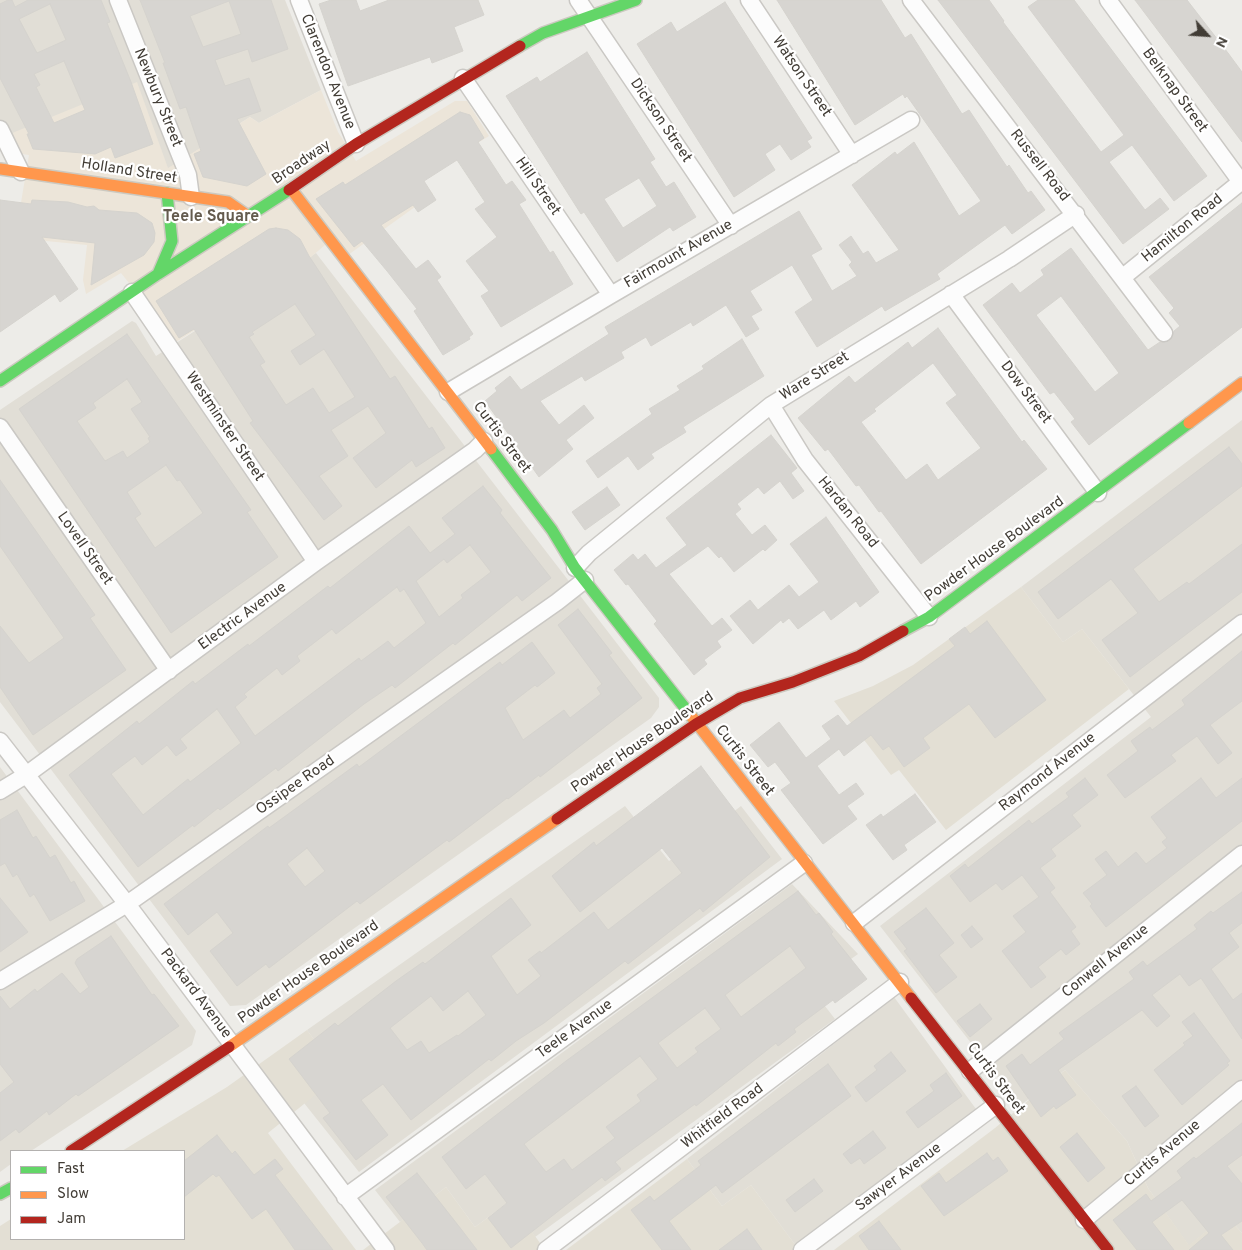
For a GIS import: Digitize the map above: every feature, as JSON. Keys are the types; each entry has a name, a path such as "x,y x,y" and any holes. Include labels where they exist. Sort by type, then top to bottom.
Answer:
{"main road":[{"name":"Broadway","path":"0,381 158,274 291,189 356,144 463,78 544,34 636,0"},
{"name":"Holland Street","path":"0,169 228,202 248,216"},
{"name":"Curtis Street","path":"291,189 552,530 580,574 1108,1250"},
{"path":"158,274 172,241 167,193"},
{"name":"Powder House Boulevard","path":"73,1150 233,1045 468,879 696,724 740,698 793,682 859,656 929,617 1242,383"}],"street":[{"name":"Newbury Street","path":"118,0 188,175 191,197"},
{"name":"Clarendon Avenue","path":"299,0 356,144"},
{"name":"Dickson Street","path":"578,0 731,226"},
{"name":"Watson Street","path":"750,0 852,155"},
{"name":"Russell Road","path":"911,0 1076,214 1164,333"},
{"name":"Belknap Street","path":"1108,0 1242,181"},
{"name":"Hill Street","path":"463,78 611,295"},
{"name":"Fairmount Avenue","path":"448,392 912,120"},
{"path":"0,128 21,172"},
{"name":"Hamilton Road","path":"1123,277 1242,181"},
{"name":"Ware Street","path":"580,574 589,553 771,405 1076,214"},
{"name":"Westminster Street","path":"132,292 316,562"},
{"name":"Dow Street","path":"951,294 1098,492"},
{"name":"Hardan Road","path":"771,405 804,460 929,617"},
{"name":"Lovell Street","path":"0,427 168,671"},
{"name":"Electric Avenue","path":"0,791 26,775 316,562 475,450 484,441"},
{"name":"Ossipee Road","path":"0,981 128,904 558,602 580,574"},
{"name":"Raymond Avenue","path":"854,923 1242,623"},
{"name":"Packard Avenue","path":"0,741 128,904 345,1198 386,1250"},
{"name":"Conwell Avenue","path":"970,1071 1242,854"},
{"name":"Teele Avenue","path":"345,1198 804,863"},
{"name":"Whitfield Road","path":"546,1250 900,982"},
{"name":"Curtis Avenue","path":"1084,1220 1242,1088"},
{"name":"Sawyer Avenue","path":"802,1250 996,1105"}],"shaded area":[{"path":"0,0 285,0 321,90 259,123 250,117 168,169 0,138"},
{"name":"Teele Square","path":"137,82 168,168 250,117 259,123 321,90 338,132 356,161 455,101 467,101 489,136 421,178 433,194 348,255 332,239 311,257 176,342 121,273 86,294 83,280 87,245 15,238 29,155 0,151 0,138"},
{"path":"316,253 659,698 659,707 651,718 246,1005 230,1006 0,702 0,410 132,321 136,323 156,356"},
{"path":"1242,420 1242,1233 1226,1215 1189,1246 1148,1188 1127,1141 1065,1070 1020,1106 880,926 1151,717 1082,629 1063,642 1021,587"},
{"path":"1021,587 1063,642 1082,629 1129,689 946,830 899,770 891,775 834,701 873,686 913,665"},
{"path":"0,767 196,1031 192,1045 33,1150 10,1150 10,1165 0,1172"},
{"path":"625,806 669,861 741,806 782,859 359,1172 304,1103 340,1075 307,1030"},
{"path":"792,884 858,954 811,988 835,1019 535,1237 510,1201 475,1227 446,1187 400,1222 375,1190"},
{"path":"894,997 976,1109 796,1246 751,1185 722,1206 687,1159"},
{"path":"307,1030 340,1075 268,1133 356,1250 0,1250 0,1226 10,1220 10,1240 185,1240 185,1150 124,1150 227,1087"},
{"path":"1065,1070 1127,1141 1148,1188 1189,1245 1226,1215 1242,1233 1242,1250 834,1250 995,1128"},
{"path":"687,1159 722,1206 751,1185 799,1250 566,1250"},
{"path":"446,1187 475,1227 510,1201 545,1250 363,1250"}],"building":[{"path":"8,0 12,0 15,7 28,0 101,0 110,22 107,23 153,144 115,158 111,147 95,154 33,149 27,134 29,134 0,78 0,4","holes":["50,4 66,40 37,53 19,19","64,61 85,110 54,123 36,87 40,85 34,74"]},
{"path":"140,0 271,0 288,49 252,62 248,49 215,60 225,86 249,78 261,111 237,119 266,174 247,186 203,177 194,154 201,151 186,107 180,109 163,63 165,63","holes":["229,1 241,34 203,47 190,16"]},
{"path":"331,0 356,0 360,11 389,0 478,0 484,15 454,27 463,51 432,63 430,57 348,86 319,4"},
{"path":"777,0 881,0 905,38 911,34 962,114 969,110 1007,167 1009,165 1028,193 1031,191 1045,210 1012,234 1005,225 937,274 940,279 885,311 882,306 817,347 795,312 813,300 792,265 750,291 762,310 751,316 759,329 746,337 726,305 693,326 691,322 651,346 646,337 621,352 624,358 585,381 582,376 540,401 559,425 584,405 594,418 566,440 573,449 539,477 485,401 497,391 495,388 510,376 521,390 609,334 605,327 799,211 822,249 811,255 832,291 857,276 849,265 852,262 839,245 851,236 863,254 868,251 876,263 899,250 852,185 895,152 897,155 914,142 959,216 981,201 907,96 905,98 903,94 855,125"},
{"path":"938,0 989,0 1003,22 1101,152 1124,135 1028,7 1038,0 1074,0 1207,176 1174,201 1132,145 1109,162 1145,210 1160,198 1169,209 1123,244"},
{"path":"1135,0 1187,0 1228,53 1242,72 1242,142"},
{"path":"725,2 812,138 807,141 811,147 791,160 780,144 765,154 775,170 734,197 637,44 671,22 677,32"},
{"path":"587,52 655,159 650,162 666,187 674,182 696,217 673,231 670,227 617,262 584,212 581,214 506,96 537,77 540,82","holes":["639,178 657,206 623,228 604,199"]},
{"path":"460,112 470,115 484,138 478,142 506,185 512,181 526,200 519,204 550,253 553,251 573,284 501,327 481,296 489,291 466,261 497,237 475,209 485,202 457,160 424,181 436,200 418,212 413,205 381,225 416,269 428,260 441,277 437,280 473,334 469,337 470,339 443,355 414,311 417,309 387,271 362,241 354,247 316,199 343,182 345,185"},
{"path":"0,200 31,204 32,200 68,202 87,207 94,206 99,210 137,213 152,223 155,233 154,242 144,255 91,285 95,243 42,237 78,289 60,302 55,294 0,332"},
{"path":"1242,203 1242,327 1089,445 1071,422 1075,419 1054,392 1050,394 983,305 1012,283 1020,293 1044,275 1041,270 1071,248 1148,350 1160,342 1170,341 1174,331 1180,326 1169,313 1174,308 1149,277","holes":["1061,296 1119,373 1095,392 1036,315"]},
{"path":"269,229 288,230 300,239 309,256 390,379 395,376 429,429 432,427 445,448 416,467 412,460 376,488 353,458 386,433 368,406 331,430 348,456 319,476 342,506 324,520 250,423 253,421 194,329 179,338 156,301","holes":["295,304 316,335 291,351 300,365 324,349 355,397 329,413 313,388 286,405 260,365 265,362 249,337 254,334 252,332"]},
{"path":"938,328 1022,442 1024,440 1047,469 921,564 881,511 879,512 859,485 856,486 828,449 825,451 798,418 849,376 855,383 908,342 912,348","holes":["933,363 957,395 946,403 981,448 938,480 927,464 906,480 861,422 876,411 874,409"]},
{"path":"127,334 251,510 247,512 278,557 171,633 19,409","holes":["127,379 142,402 131,409 150,437 148,438 150,442 127,458 123,451 105,461 77,421 96,408 93,403","166,465 177,481 180,480 203,513 155,548 135,518 141,514 127,492"]},
{"path":"742,339 764,376 683,427 686,432 651,454 654,458 638,470 628,456 598,478 586,461 652,414 649,409 680,390 677,386 704,369 702,366"},
{"path":"771,435 797,468 791,473 804,491 793,499 780,481 764,494 758,487 737,504 741,509 735,514 752,535 765,525 777,540 765,551 763,549 734,572 721,556 719,558 708,546 669,574 712,626 722,618 732,630 717,641 721,647 704,660 707,664 694,675 654,624 657,621 628,584 626,585 614,570 633,554 638,560 645,554 656,568 687,545 666,518"},
{"path":"1229,447 1242,464 1242,486 1133,569 1159,602 1187,582 1189,584 1242,544 1242,592 1130,677 1102,640 1138,613 1111,579 1058,619 1038,592"},
{"path":"0,480 95,615 90,618 126,670 33,735 0,687 0,626 29,663 64,638 0,546"},
{"path":"483,486 502,510 500,513 551,578 522,601 517,595 455,645 453,643 395,688 392,685 364,704 278,771 276,768 220,810 218,808 194,827 193,825 138,867 69,775 137,721 139,724 193,681 195,684 328,586 330,588 409,526 430,553 455,534 442,518","holes":["470,545 491,572 461,595 463,598 439,617 416,581 444,559 447,563","397,587 400,592 404,589 426,623 394,648 388,641 361,661 359,658 255,736 235,707 247,697 244,694 277,668 282,675 300,661 297,656 332,629 336,634","217,709 241,743 190,782 188,779 143,815 111,774 135,756 142,765 167,745 176,756 187,748 180,739"]},
{"path":"607,487 620,505 585,530 572,512"},
{"path":"826,517 879,592 860,607 856,601 831,620 824,610 798,629 789,618 783,623 781,620 753,644 730,616 750,600 758,610 789,585 799,597 819,582 790,544"},
{"path":"578,609 612,653 609,655 642,698 540,777 539,775 449,842 447,840 360,904 357,901 269,968 266,964 237,986 210,951 233,933 217,912 188,935 164,904 268,826 269,828 357,764 359,767 500,662 502,665 532,642 555,673 537,687 535,685 505,708 523,740 564,710 570,718 601,694 597,688 602,684 558,625","holes":["307,848 325,871 305,887 287,864"]},
{"path":"987,621 1046,700 995,738 969,704 923,738 930,748 904,767 889,746 883,750 871,735 844,756 839,749 817,766 839,795 856,783 864,794 847,806 857,819 823,844 781,790 791,783 775,762 768,767 750,745 779,722 806,758 831,739 822,726 838,715 847,726 955,646 949,639 965,627 970,634"},
{"path":"1242,651 1242,701 1210,725 1232,753 1218,764 1197,736 1171,755 1176,761 1125,798 1107,775 1138,751 1131,741 1150,727 1152,730 1185,705 1182,700"},
{"path":"701,766 770,857 703,912 700,908 628,964 625,961 544,1023 516,1041 491,1061 489,1059 411,1120 383,1084 361,1100 388,1135 356,1160 323,1118 330,1113 289,1059 335,1023 338,1026 396,981 423,962 425,964 511,898 531,925 491,956 517,995 541,976 528,960 540,951 541,953 594,912 608,930 682,873 662,848 580,912 552,876 594,842 596,846","holes":["468,991 486,1015 458,1036 429,1053 421,1041 407,1050 390,1028 431,996 443,1011"]},
{"path":"1085,778 1098,795 1072,815 1081,826 1051,849 1056,856 1040,868 1055,888 1050,892 1076,927 1071,931 1080,944 1066,955 1061,949 1038,967 1046,977 1031,988 1002,951 1026,932 1013,916 1039,897 1022,875 1002,890 996,883 970,902 950,876 965,864 968,868 1029,820 1032,824 1069,797 1066,793"},
{"path":"1201,778 1216,798 1242,778 1242,821 1106,927 1083,893 1107,875 1095,859 1106,851 1118,867 1136,852 1146,864 1167,848 1162,842 1167,838 1151,817"},
{"path":"915,794 936,822 904,845 907,850 893,860 866,825 881,814 883,817"},
{"path":"17,810 33,838 36,836 50,858 55,855 71,883 74,881 85,901 50,921 34,894 30,897 17,874 13,877 5,863 0,866 0,820"},
{"path":"798,891 816,915 819,913 833,932 831,934 867,979 835,1003 833,1000 794,1029 796,1032 778,1046 776,1043 696,1106 695,1104 615,1162 621,1169 605,1181 602,1177 511,1248 488,1218 507,1203 485,1174 466,1189 442,1157 566,1061","holes":["790,946 806,968 741,1017 725,995","705,1008 721,1029 695,1048 698,1052 677,1068 658,1043","640,1056 658,1079 637,1095 641,1101 606,1127 615,1138 572,1170 564,1159 546,1172 524,1144"]},
{"path":"1242,892 1242,923 1229,933 1239,947 1211,969 1233,1000 1242,993 1242,1039 1201,978 1189,986 1180,974 1152,995 1170,1016 1157,1027 1142,1010 1058,1070 1076,1095 1056,1109 1054,1106 1041,1117 1006,1066 1022,1054 1030,1065 1064,1039 1059,1033 1134,979 1129,972 1143,961 1147,966 1197,929 1194,925 1211,911 1213,913"},
{"path":"0,898 28,932 0,952"},
{"path":"926,908 954,943 939,955 957,977 936,993 904,951 907,949 894,932"},
{"path":"972,926 983,939 971,948 961,935"},
{"path":"111,936 152,995 154,994 179,1026 78,1096 76,1094 49,1115 47,1111 19,1133 16,1129 0,1141 0,1093 14,1082 0,1064 0,996 10,1009 35,989 37,992 62,973 80,994 89,987 75,963 77,959"},
{"path":"980,1004 992,1019 970,1037 957,1021"},
{"path":"1194,1013 1230,1061 1227,1063 1229,1065 1182,1105 1154,1070 1185,1045 1183,1043 1193,1036 1182,1022"},
{"path":"891,1052 906,1071 866,1102 855,1087 877,1070 874,1066"},
{"path":"828,1064 851,1096 722,1193 716,1185 669,1221 691,1250 662,1250 631,1210 650,1196 654,1201 701,1165 698,1161"},
{"path":"946,1073 962,1096 918,1128 906,1112 934,1091 930,1085"},
{"path":"1136,1086 1159,1116 1145,1127 1122,1096"},
{"path":"1242,1123 1242,1155 1227,1166 1242,1184 1242,1221 1221,1235 1233,1250 1189,1250 1209,1233 1182,1200 1152,1222 1174,1250 1137,1250 1113,1220 1146,1194 1151,1201 1182,1178 1177,1171 1194,1157 1196,1159"},
{"path":"873,1131 886,1148 864,1164 860,1158 851,1164 843,1154"},
{"path":"1077,1133 1105,1168 1088,1182 1060,1147"},
{"path":"217,1135 232,1154 235,1151 254,1175 275,1159 283,1169 275,1175 333,1250 295,1250 266,1209 252,1219 219,1175 216,1177 213,1174 185,1196 185,1160"},
{"path":"987,1153 993,1161 998,1157 1008,1171 944,1216 921,1186 939,1173 946,1183"},
{"path":"417,1173 477,1250 427,1250 386,1197"},
{"path":"814,1179 823,1191 795,1212 786,1200"},
{"path":"879,1221 901,1250 869,1250 859,1236"},
{"path":"747,1229 762,1250 719,1250"}],"traffic: fast":[{"path":"520,46 543,33 636,0"},
{"path":"0,381 158,274 289,190"},
{"path":"158,274 172,241 167,193"},
{"path":"903,631 929,617 1189,423"},
{"path":"491,449 552,530 575,568 692,717"},
{"path":"0,1194 10,1189"}],"traffic: slow":[{"path":"0,169 228,202 248,216"},
{"path":"291,189 491,449"},
{"path":"1189,423 1242,383"},
{"path":"692,717 911,998"},
{"path":"229,1047 557,819"}],"traffic: jam":[{"path":"289,190 356,144 520,46"},
{"path":"557,819 696,724 740,698 793,682 859,656 903,631"},
{"path":"911,998 1108,1250"},
{"path":"73,1150 229,1047"}],"district":[{"name":"Teele Square","path":"211,218"}]}
